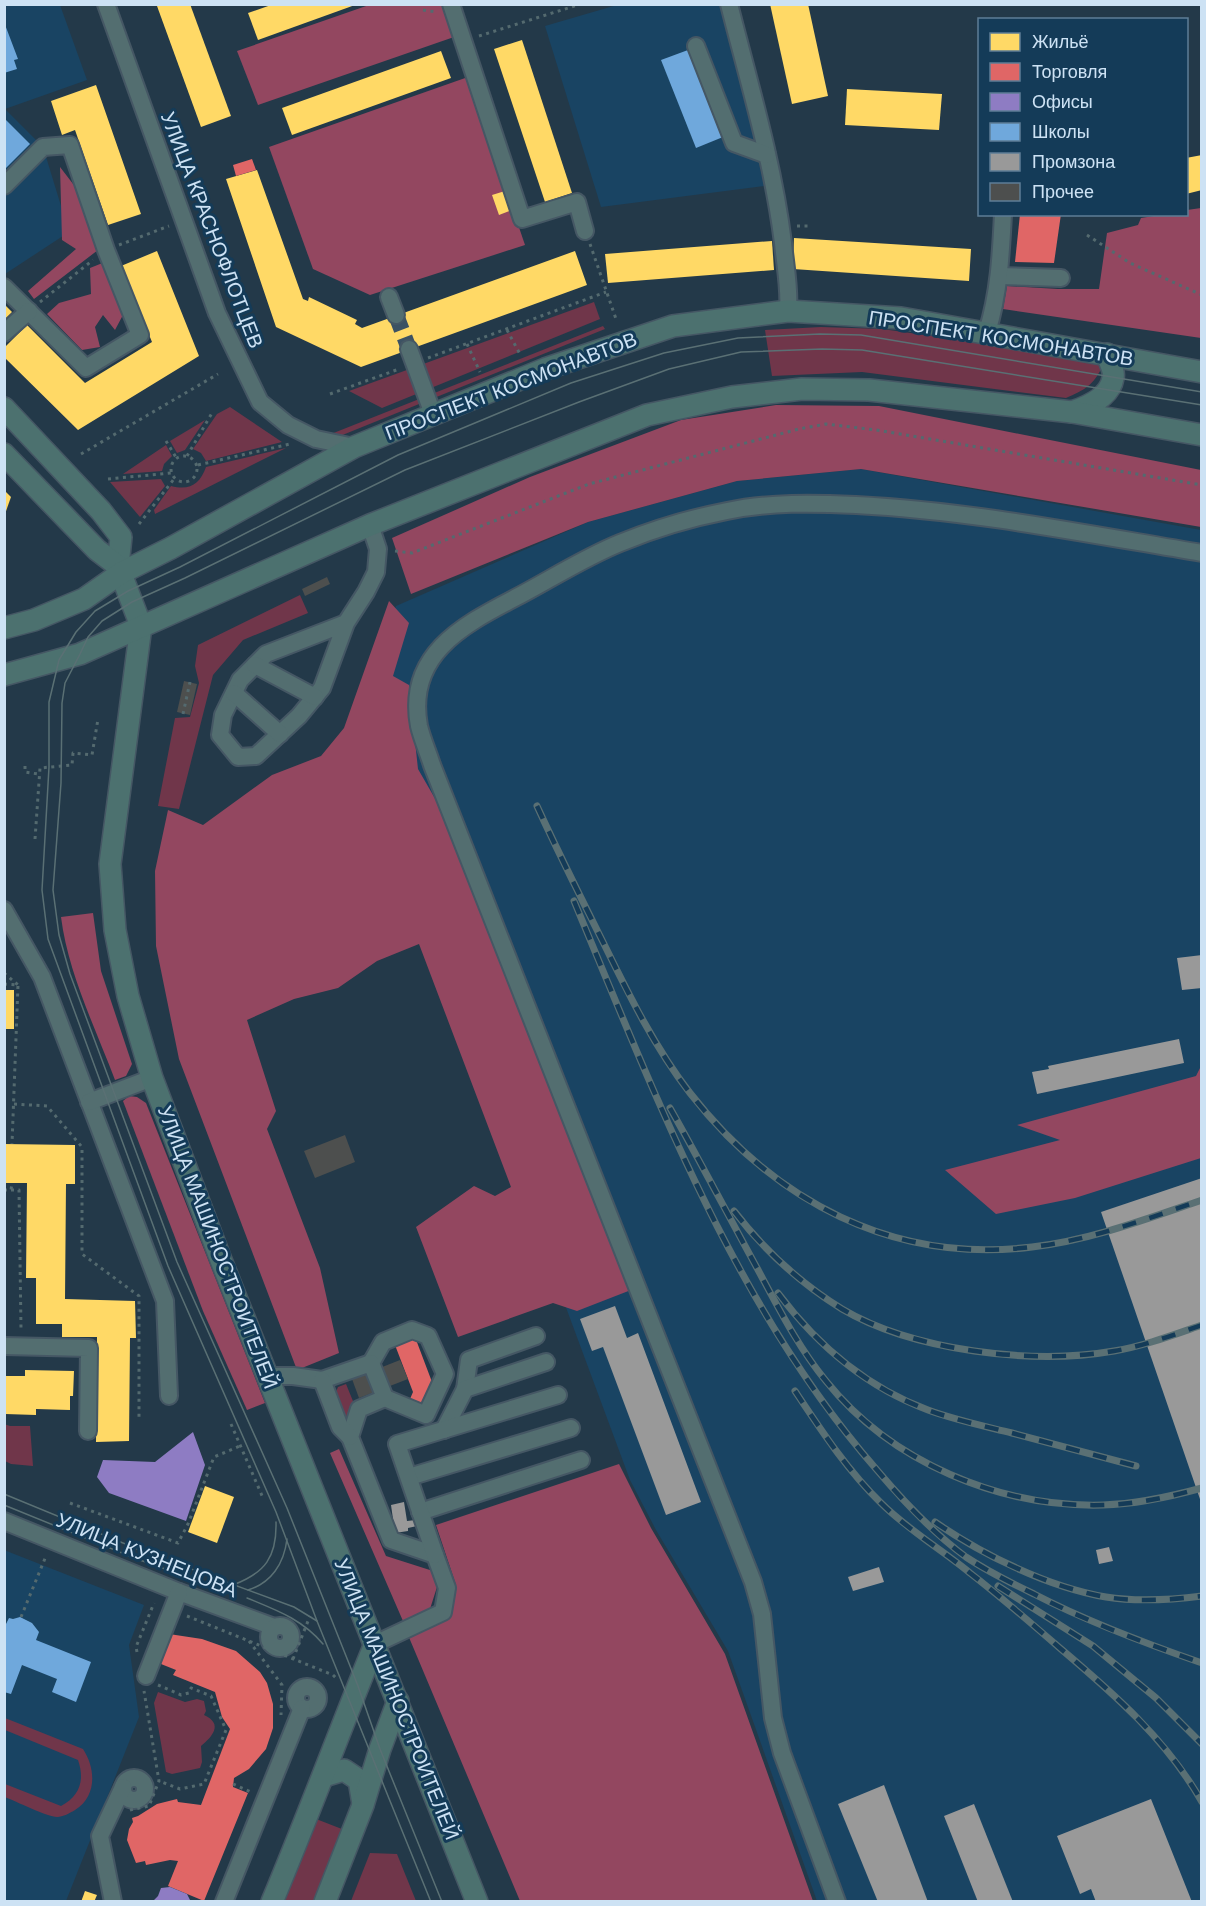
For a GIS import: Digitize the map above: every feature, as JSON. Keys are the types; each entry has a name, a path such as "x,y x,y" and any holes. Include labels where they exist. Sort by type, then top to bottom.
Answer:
{"main road":[{"name":"ПРОСПЕКТ КОСМОНАВТОВ","path":"4,628 34,620 84,599 120,569 171,548 354,447 545,369 673,326 788,311 902,318 1202,372"},
{"path":"1072,412 1090,405 1109,389 1114,377 1107,354"},
{"path":"4,675 80,654 370,525 647,415 732,397 801,389 868,390 1072,412 1202,435"},
{"path":"4,408 101,511 121,537 120,569"},
{"path":"4,454 97,550 120,569"},
{"name":"УЛИЦА МАШИНОСТРОИТЕЛЕЙ","path":"120,569 141,626 110,864 115,930 128,996 152,1078 221,1260 477,1902"},
{"path":"272,1902 375,1644"},
{"path":"324,1902 363,1805 398,1701"},
{"path":"324,1776 344,1770 359,1780 363,1805"}],"street":[{"name":"УЛИЦА КРАСНОФЛОТЦЕВ","path":"106,4 217,313 260,402 288,425 316,439 354,447"},
{"path":"451,4 522,219 577,201 585,231"},
{"path":"729,4 780,215 789,296 788,311"},
{"path":"696,46 734,142 767,155"},
{"path":"4,186 43,147 70,145 106,250 140,335 86,368 4,287"},
{"path":"987,332 999,276 1003,216"},
{"path":"999,276 1061,278"},
{"path":"389,297 396,315"},
{"path":"4,333 29,311"},
{"path":"409,349 433,414"},
{"path":"837,1902 782,1753 773,1718 762,1614 753,1582 424,742 419,724 420,687 431,658 443,644 470,622 620,543 730,510 786,504 909,508 996,519 1202,553"},
{"path":"346,623 266,654 240,680 223,715 220,735 238,758 256,756 299,716 322,688 346,623 376,572 378,549 370,525"},
{"path":"255,665 315,697"},
{"path":"234,693 280,734"},
{"path":"4,910 42,977 165,1301 169,1396"},
{"path":"89,1102 152,1078"},
{"path":"268,1376 293,1376 322,1380 370,1363 383,1342 412,1330 428,1336 445,1374 426,1415 385,1398 370,1363"},
{"path":"444,1430 465,1389 469,1360 536,1335"},
{"path":"4,1346 89,1348 88,1431"},
{"path":"465,1389 546,1362"},
{"path":"322,1380 340,1427 350,1437 391,1540 435,1555"},
{"path":"375,1644 443,1612 447,1588 397,1444 558,1395"},
{"path":"350,1437 359,1409 385,1398"},
{"path":"409,1477 571,1428"},
{"path":"420,1512 581,1460"},
{"name":"УЛИЦА КУЗНЕЦОВА","path":"4,1521 179,1592 274,1627"},
{"path":"147,1683 179,1592"},
{"path":"224,1902 302,1708"},
{"path":"113,1902 100,1836 123,1787"}],"path":[{"path":"463,42 581,4"},
{"path":"29,311 106,250 184,221"},
{"path":"585,231 616,319"},
{"path":"1087,235 1130,263 1202,295"},
{"path":"520,356 507,330 606,292"},
{"path":"467,344 480,372"},
{"path":"81,454 218,374"},
{"path":"198,465 195,475 189,481 181,482 171,473 172,465 177,459 187,456 212,413"},
{"path":"378,549 412,553 589,484 826,424 876,430 1202,485"},
{"path":"166,441 177,459"},
{"path":"198,465 293,443"},
{"path":"187,456 198,465"},
{"path":"108,479 171,473"},
{"path":"139,524 174,478"},
{"path":"183,714 190,682"},
{"path":"35,839 39,768 72,765 73,753 92,755 98,719"},
{"path":"25,766 25,772 39,774"},
{"path":"4,973 18,985"},
{"path":"4,984 18,985"},
{"path":"12,1144 18,985"},
{"path":"14,1104 47,1106 82,1147 82,1254 139,1296 139,1421"},
{"path":"11,1190 12,1183"},
{"path":"4,1190 20,1190 21,1329"},
{"path":"231,1424 263,1498"},
{"path":"70,1503 178,1543 188,1524 214,1457 240,1446"},
{"path":"21,1617 45,1556"},
{"path":"138,1656 136,1647 156,1596"},
{"path":"154,1603 338,1679"},
{"path":"293,1659 310,1616"},
{"path":"249,1641 282,1685 281,1723"},
{"path":"126,1811 149,1806 159,1781 147,1683 181,1695 189,1693 191,1688 211,1696 226,1730 210,1775 204,1784 180,1789 159,1781"},
{"path":"233,1784 253,1792"}],"shaded area":[{"path":"5,5 60,5 87,80 5,109"},
{"path":"369,5 444,5 454,37 258,105 237,51"},
{"path":"617,5 725,5 764,186 601,207 545,26"},
{"path":"468,77 525,245 370,295 313,269 269,147"},
{"path":"5,109 43,147 69,232 5,274"},
{"path":"60,167 80,193 98,250 34,299 28,291 76,249 62,240"},
{"path":"1201,208 1201,338 1003,309 1007,286 1099,289 1107,233 1138,225 1141,218 1188,216 1188,210"},
{"path":"105,262 124,313 115,330 103,315 95,327 100,347 82,350 47,314 59,303 91,294 90,268"},
{"path":"594,302 600,319 382,408 349,391"},
{"path":"603,326 605,329 340,436 331,434"},
{"path":"821,327 882,329 1095,359 1102,367 1087,387 1066,398 862,372 772,376 765,330"},
{"path":"776,405 879,406 1201,470 1201,527 861,469 737,481 588,522 411,594 392,538 530,477 681,420"},
{"path":"230,407 282,442 206,461 201,453 193,449 217,414"},
{"path":"205,420 185,450 177,453 170,441"},
{"path":"166,445 172,456 164,464 162,471 123,474"},
{"path":"286,448 155,514 154,510 171,486 184,488 193,485 201,478 206,467"},
{"path":"861,469 1201,530 1201,1901 817,1901 728,1651 656,1530 630,1480 351,728 396,606 588,522 737,481"},
{"path":"161,479 165,486 140,517 110,482"},
{"path":"300,595 308,613 243,640 213,675 179,809 158,806 175,718 190,717 199,683 195,666 198,645"},
{"path":"389,601 409,623 393,676 409,685 418,769 448,821 631,1290 577,1311 553,1303 458,1337 416,1227 474,1186 495,1196 511,1187 419,944 377,961 338,988 294,999 247,1020 276,1111 267,1129 320,1268 339,1353 297,1370 179,1059 156,946 155,871 168,810 203,825 272,775 321,756 344,728"},
{"path":"93,913 101,971 132,1064 126,1076 115,1080 76,979 61,917"},
{"path":"1201,1066 1201,1158 1075,1198 996,1214 945,1170 1060,1140 1017,1125 1196,1076"},
{"path":"129,1096 137,1097 146,1103 265,1403 247,1410 203,1311 123,1101"},
{"path":"346,1384 355,1406 346,1425 334,1396 338,1387"},
{"path":"4,1424 30,1426 33,1466 11,1464 5,1461"},
{"path":"339,1449 386,1556 433,1571 437,1587 430,1609 403,1621 330,1453"},
{"path":"619,1464 651,1528 725,1654 813,1901 520,1901 408,1635 447,1615 456,1585 436,1525"},
{"path":"4,1550 144,1605 129,1645 139,1717 66,1901 5,1901"},
{"path":"158,1692 185,1702 197,1699 204,1701 206,1711 204,1715 214,1722 215,1726 212,1735 201,1746 200,1768 172,1774 166,1772 154,1703"},
{"path":"5,1718 83,1749 92,1773 91,1790 75,1810 57,1817 5,1797 5,1784 61,1806 77,1792 81,1774 78,1760 5,1730"},
{"path":"311,1817 347,1831 318,1901 278,1902"},
{"path":"370,1853 397,1854 416,1901 351,1901"}],"building: Жильё":[{"path":"160,4 190,4 231,116 201,127 157,6"},
{"path":"770,4 808,4 828,96 792,104"},
{"path":"271,5 355,5 258,40 248,13"},
{"path":"522,40 572,193 545,202 494,49"},
{"path":"441,51 451,78 292,135 282,108"},
{"path":"96,85 141,214 108,225 75,130 62,135 51,101"},
{"path":"847,89 942,94 939,130 845,125"},
{"path":"1202,155 1202,190 1188,194 1188,158"},
{"path":"257,170 303,299 308,301 309,297 357,320 355,324 362,328 575,251 587,285 361,367 276,327 226,179"},
{"path":"505,191 512,210 499,215 492,195"},
{"path":"794,238 971,249 969,281 793,269"},
{"path":"772,241 774,270 608,283 605,254"},
{"path":"157,251 199,356 78,430 4,357 4,348 27,325 85,383 152,342 121,266"},
{"path":"4,304 12,312 4,320"},
{"path":"4,490 11,497 5,514 4,514"},
{"path":"4,990 14,990 14,1029 4,1029"},
{"path":"4,1144 75,1145 75,1184 66,1184 65,1299 135,1301 136,1338 130,1338 129,1441 96,1442 97,1337 62,1337 62,1324 36,1324 36,1278 26,1278 27,1183 5,1183"},
{"path":"25,1370 74,1371 70,1410 36,1409 36,1415 5,1414 5,1376 25,1376"},
{"path":"205,1486 234,1497 217,1543 188,1532"},
{"path":"85,1891 97,1895 94,1902 81,1902"}],"building: Торговля":[{"path":"252,159 256,170 236,176 233,165"},
{"path":"1020,216 1061,216 1054,263 1015,262"},
{"path":"415,1337 432,1382 424,1404 410,1399 413,1392 395,1345"},
{"path":"169,1634 202,1639 236,1651 260,1672 267,1683 273,1704 273,1728 266,1749 249,1769 234,1778 233,1787 248,1793 204,1901 168,1886 178,1861 170,1860 146,1865 145,1861 136,1863 127,1840 133,1822 132,1818 157,1804 177,1799 178,1802 201,1805 230,1729 222,1717 215,1692 173,1675 176,1670 161,1664"}],"building: Офисы":[{"path":"193,1432 205,1465 186,1521 109,1493 97,1477 103,1460 155,1462"},
{"path":"170,1887 187,1894 191,1902 152,1902 158,1896 161,1888"}],"building: Школы":[{"path":"4,22 18,59 14,60 17,69 4,73"},
{"path":"688,50 723,137 696,148 661,60"},
{"path":"6,120 30,144 4,170 4,121"},
{"path":"20,1617 32,1623 39,1632 36,1640 91,1662 76,1702 52,1692 57,1679 22,1665 11,1694 4,1692 4,1628 9,1618"}],"building: Промзона":[{"path":"1202,955 1202,988 1182,990 1177,958"},
{"path":"1179,1039 1184,1063 1037,1094 1032,1072 1049,1069 1048,1066"},
{"path":"1202,1178 1202,1502 1201,1502 1101,1212"},
{"path":"615,1306 627,1338 638,1333 701,1502 666,1515 603,1347 592,1351 580,1319"},
{"path":"404,1502 407,1521 416,1520 417,1526 408,1528 408,1531 395,1533 391,1505"},
{"path":"1109,1547 1113,1561 1099,1564 1096,1550"},
{"path":"879,1567 884,1582 853,1591 848,1577"},
{"path":"884,1785 928,1902 878,1902 838,1804"},
{"path":"1151,1799 1192,1902 1096,1902 1091,1889 1080,1894 1057,1836"},
{"path":"974,1804 1013,1902 978,1902 944,1816"}],"building: Прочее":[{"path":"327,577 330,584 305,596 302,589"},
{"path":"184,681 197,684 190,715 177,712"},
{"path":"345,1135 355,1162 315,1178 304,1151"},
{"path":"400,1360 408,1379 359,1398 352,1379"}],"tunnel":[{"path":"396,315 409,349"}],"tram line":[{"path":"431,1902 317,1621 276,1512 168,1266 48,939 42,890 49,767 49,702 59,660 76,632 95,611 128,591 180,567 398,455 571,383 664,353 738,338 820,334 861,335 1202,392"},
{"path":"442,1902 287,1508 177,1262 70,974 59,935 53,890 61,783 62,703 65,683 88,637 102,621 132,602 405,470 669,369 741,352 862,350 1202,405"},
{"path":"4,1494 140,1550 294,1607 317,1621"},
{"path":"4,1505 137,1559 196,1580"},
{"path":"233,1585 253,1575 267,1562 274,1545 276,1522"},
{"path":"248,1590 263,1583 275,1571 283,1557 287,1539"},
{"path":"247,1598 297,1622 323,1644"}],"railway":[{"path":"537,806 633,1002 677,1076 723,1131 759,1165 798,1194 840,1217 885,1234 932,1245 981,1250 1054,1244 1118,1228 1202,1200"},
{"path":"574,901 669,1125 703,1199 741,1271 782,1341 827,1407 877,1470 930,1527 966,1557 982,1567 1096,1623 1202,1663"},
{"path":"670,1108 797,1341 826,1381 852,1410 882,1435 915,1457 950,1474 987,1488 1025,1498 1064,1504 1103,1505 1153,1500 1202,1488"},
{"path":"734,1211 783,1265 842,1309 903,1335 938,1344 1011,1355 1082,1355 1136,1346 1202,1325"},
{"path":"778,1293 826,1347 864,1377 905,1401 959,1420 1136,1466"},
{"path":"795,1391 846,1463 881,1503 902,1522 1005,1601 1120,1701 1173,1758 1202,1802"},
{"path":"935,1522 995,1558 1062,1586 1118,1599 1142,1600 1202,1596"},
{"path":"998,1586 1093,1646 1156,1698 1202,1744"}]}
